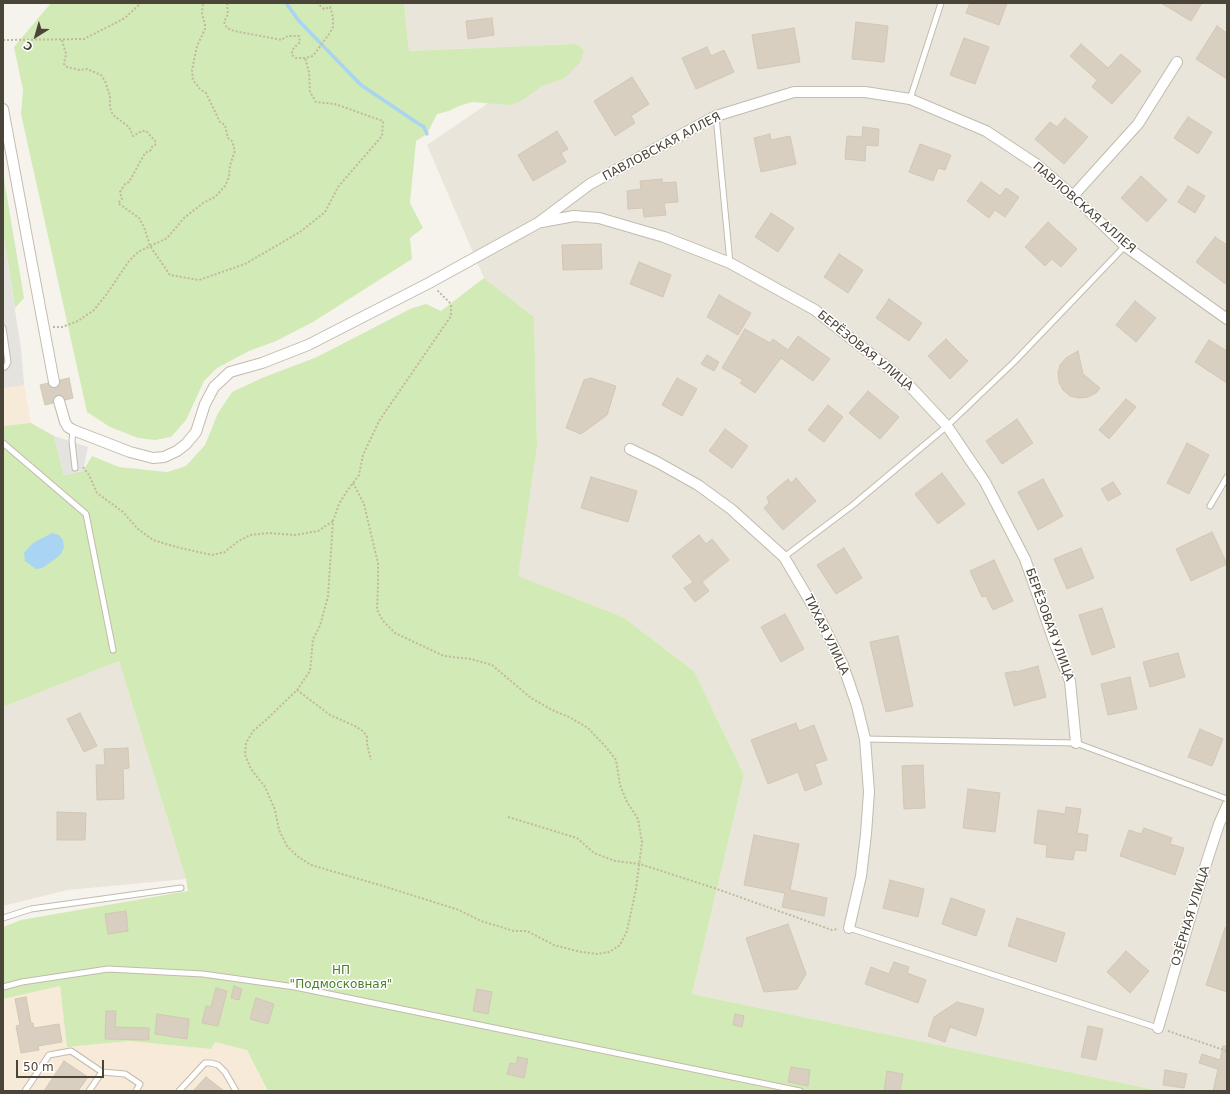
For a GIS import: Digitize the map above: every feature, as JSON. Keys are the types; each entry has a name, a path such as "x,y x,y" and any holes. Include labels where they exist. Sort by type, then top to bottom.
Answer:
{"street":[{"path":"1073,196 1138,124 1177,62"},
{"name":"ПАВЛОВСКАЯ АЛЛЕЯ","path":"538,223 590,184 716,116 794,92 865,92 910,99 986,131 1036,164 1073,196 1125,246 1227,319"},
{"path":"3,109 54,382"},
{"name":"БЕРЁЗОВАЯ УЛИЦА","path":"538,223 574,216 599,218 664,237 730,263 815,310 906,382 947,426 985,482 1025,559 1055,644 1070,681 1076,743"},
{"path":"59,401 65,422 68,427 73,430 130,452 153,458 164,457 177,451 186,444 196,432 205,404 214,387 230,372 262,363 308,346 429,283 538,223"},
{"name":"ТИХАЯ УЛИЦА","path":"630,449 698,485 732,509 784,557 817,613 843,665 857,706 865,739 869,792 861,876 849,928"},
{"name":"ОЗЁРНАЯ УЛИЦА","path":"1158,1028 1204,870 1219,824 1227,806"}],"lane":[{"path":"910,99 941,3"},
{"path":"716,116 730,263"},
{"path":"784,557 853,505 947,426 1014,362 1125,246"},
{"path":"3,328 8,362 3,368"},
{"path":"73,430 72,441 75,468"},
{"path":"3,443 86,514 113,650"},
{"path":"1210,506 1227,477"},
{"path":"865,739 1076,743 1227,799"},
{"path":"3,918 31,909 181,888"},
{"path":"849,928 1158,1028"},
{"path":"3,987 22,982 108,969 203,974 295,987 800,1091"},
{"path":"24,1091 49,1055 71,1051 102,1072 125,1074 140,1084 136,1091"},
{"path":"179,1091 205,1063 211,1063 218,1065 225,1072 236,1091"},
{"path":"89,1091 102,1072"}],"path":[{"path":"3,40 84,39 125,18 141,3"},
{"path":"44,327 62,327 78,321 94,310 106,296 129,260 138,252 167,238 184,218 203,203 215,197 225,186 229,178 232,158 235,154 232,141 228,138 225,125 220,122 206,94 193,80 192,65 197,46 205,29 202,13 203,3"},
{"path":"226,3 228,6 228,14 224,22 227,28 234,31 282,40 288,36 299,36 300,42 292,50 292,55 296,58 313,56 333,27 333,17 330,7 324,8 317,3"},
{"path":"62,40 66,54 64,64 67,67 80,70 87,69 101,75 105,81 110,96 110,108 113,115 129,127 133,136 142,131 146,131 156,142 151,150 145,153 130,182 125,184 120,192 122,198 118,202 139,218 150,246 170,275 199,280 245,264 300,232 325,212 338,187 382,136 383,121 335,104 316,102 310,92 310,72 305,58"},
{"path":"353,484 364,504 378,563 377,610 383,621 395,633 444,656 471,659 492,665 531,698 588,728 606,746 616,760 620,785 627,802 638,819 642,842 636,889 627,931 620,945 609,952 597,954 554,946 527,931 514,931 481,921 459,910 311,865 297,856 286,846 279,830 276,810 265,787 250,769 245,755 246,743 253,731 297,690 310,671 313,639 320,626 328,596 333,521 339,504 359,475 363,455 379,421 451,316 452,304 429,283"},
{"path":"75,468 83,467 89,475 97,493 123,512 138,529 153,540 212,555 225,552 237,542 250,535 269,533 294,535 318,531 333,521"},
{"path":"297,690 330,715 355,726 364,732 368,737 367,744 371,760"},
{"path":"508,817 577,838 594,853 615,861 640,864 717,889 832,930 849,928"},
{"path":"1158,1028 1227,1051"}],"shaded area":[{"path":"404,3 1227,3 1227,1091 1161,1091 692,994 744,775 694,671 623,617 517,576 537,446 534,317 484,278 427,145 575,44 409,51"},
{"path":"3,233 21,349 24,385 31,423 3,426"},
{"path":"3,233 21,349 24,385 3,388"},
{"path":"54,436 88,447 83,471 64,475"},
{"path":"119,661 186,879 67,890 3,906 3,707"},
{"path":"60,986 67,1047 129,1041 211,1049 215,1042 247,1049 268,1091 3,1091 3,999"}],"green space":[{"path":"51,3 404,3 409,51 576,44 584,50 581,61 565,78 542,86 521,101 510,105 472,102 437,114 427,134 416,141 410,203 423,228 410,238 412,259 313,322 276,341 249,351 217,368 204,381 186,420 171,437 155,440 138,438 110,427 87,412 21,114 23,90 14,47"},
{"path":"3,173 24,298 15,308 3,233"},
{"name":"НП \"Подмосковная\"","path":"484,278 534,317 537,446 518,576 623,617 694,671 744,775 692,994 1161,1091 268,1091 247,1050 215,1042 211,1049 129,1041 67,1047 60,986 3,999 3,927 21,920 188,891 186,879 119,661 3,707 3,426 31,423 54,436 64,475 83,471 92,456 119,467 167,472 186,466 205,445 218,413 232,392 262,378 317,357 410,309 426,304 441,311"}],"water":[{"path":"52,533 59,535 63,540 64,547 61,554 42,568 36,569 25,561 24,553 33,543"}],"building":[{"path":"970,3 1007,3 999,25 966,13"},
{"path":"1161,3 1202,3 1191,21"},
{"path":"492,18 494,35 468,39 466,21"},
{"path":"856,22 888,26 884,62 852,59"},
{"path":"1217,26 1227,33 1227,79 1196,59"},
{"path":"794,28 800,62 758,69 752,35"},
{"path":"964,38 989,47 975,84 950,75"},
{"path":"1081,44 1108,68 1121,54 1141,71 1112,104 1092,87 1097,80 1070,56"},
{"path":"707,47 711,56 724,50 734,72 696,89 682,58"},
{"path":"632,77 649,104 631,116 635,123 615,136 594,101"},
{"path":"1188,117 1212,132 1198,154 1174,138"},
{"path":"1065,118 1088,137 1064,164 1035,139 1050,122 1057,127"},
{"path":"863,127 879,129 878,146 866,145 865,161 845,159 847,136 862,137"},
{"path":"557,131 568,149 561,153 566,162 533,181 518,155"},
{"path":"770,134 771,140 790,136 796,164 761,172 754,138"},
{"path":"920,144 951,155 945,170 938,168 933,181 909,172"},
{"path":"1141,176 1167,200 1147,222 1121,198"},
{"path":"662,179 662,183 676,182 678,202 664,203 666,215 644,217 643,208 628,209 627,191 641,189 640,181"},
{"path":"981,182 1000,196 1006,188 1019,197 1005,217 995,210 989,218 967,201"},
{"path":"1188,186 1205,196 1195,213 1178,202"},
{"path":"771,213 794,228 778,252 755,237"},
{"path":"1048,222 1077,249 1061,267 1052,259 1045,266 1025,247"},
{"path":"1215,237 1227,245 1227,285 1196,262"},
{"path":"601,244 602,269 563,270 562,245"},
{"path":"839,254 863,270 848,293 824,277"},
{"path":"639,262 671,275 663,297 630,284"},
{"path":"719,295 751,313 738,335 707,317"},
{"path":"889,299 922,323 909,341 876,318"},
{"path":"1135,301 1156,318 1136,342 1116,325"},
{"path":"745,329 770,343 773,339 788,350 798,336 830,359 813,381 781,358 755,393 740,383 743,380 722,368"},
{"path":"946,339 968,361 950,379 928,356"},
{"path":"1209,340 1227,351 1227,383 1195,362"},
{"path":"1078,351 1083,374 1100,388 1096,393 1088,397 1079,398 1070,396 1063,390 1059,382 1058,373 1060,365 1066,358"},
{"path":"707,355 719,362 714,371 701,364"},
{"path":"69,378 73,398 65,400 63,396 58,395 54,397 53,403 45,405 40,385 48,383 51,388 56,388 60,385 60,380"},
{"path":"591,378 616,386 607,415 581,434 566,428 584,380"},
{"path":"677,378 697,389 682,416 662,405"},
{"path":"868,391 899,417 880,439 849,413"},
{"path":"1126,399 1136,407 1109,439 1099,430"},
{"path":"828,405 843,417 824,442 808,430"},
{"path":"1017,419 1033,443 1002,464 986,441"},
{"path":"725,429 748,446 732,468 709,451"},
{"path":"1187,443 1209,455 1189,494 1167,483"},
{"path":"942,473 965,504 938,524 915,494"},
{"path":"591,477 637,491 628,522 581,508"},
{"path":"796,478 816,501 783,530 764,508 769,503 767,497 788,479 791,483"},
{"path":"1043,479 1063,516 1038,530 1018,492"},
{"path":"1113,482 1121,494 1108,501 1101,489"},
{"path":"1212,532 1227,564 1191,581 1176,549"},
{"path":"699,535 706,544 712,539 729,560 702,582 709,591 695,602 684,588 693,582 672,556"},
{"path":"844,548 862,578 836,594 817,565"},
{"path":"1081,548 1094,578 1067,589 1054,559"},
{"path":"994,560 1013,601 993,610 986,596 982,597 970,571"},
{"path":"1102,608 1115,647 1092,655 1079,615"},
{"path":"785,614 804,649 781,662 761,627"},
{"path":"898,636 913,706 886,712 870,642"},
{"path":"1178,653 1185,677 1150,687 1143,662"},
{"path":"1038,666 1046,697 1014,706 1005,673 1016,672"},
{"path":"1130,677 1137,709 1108,715 1101,684"},
{"path":"80,713 97,746 84,752 67,719"},
{"path":"796,723 799,731 814,725 827,760 815,764 822,784 805,791 798,772 768,784 751,740"},
{"path":"1200,729 1223,739 1212,766 1188,757"},
{"path":"128,748 129,768 123,769 124,799 97,800 96,765 105,765 104,749"},
{"path":"923,765 925,808 904,809 902,766"},
{"path":"968,789 1000,793 995,832 963,828"},
{"path":"1066,807 1081,809 1077,833 1088,835 1086,851 1075,850 1073,860 1046,857 1047,845 1034,843 1038,810 1065,814"},
{"path":"57,812 86,813 85,840 57,840"},
{"path":"1144,828 1172,838 1170,844 1184,848 1175,875 1120,856 1129,830 1141,834"},
{"path":"754,835 799,844 790,890 827,898 824,916 782,907 785,893 744,885"},
{"path":"890,880 924,889 918,917 883,908"},
{"path":"951,898 985,910 976,936 942,924"},
{"path":"126,911 128,931 108,934 105,914"},
{"path":"1017,918 1065,933 1056,962 1008,946"},
{"path":"788,924 806,974 797,989 764,992 746,938"},
{"path":"1225,928 1227,928 1227,992 1206,985"},
{"path":"1126,951 1149,971 1130,993 1107,972"},
{"path":"894,962 909,967 907,973 926,980 918,1003 865,984 871,967 889,974"},
{"path":"234,986 242,989 239,1000 231,998"},
{"path":"216,988 227,991 218,1026 202,1023 206,1006 211,1007"},
{"path":"477,989 492,992 488,1014 473,1011"},
{"path":"26,997 31,1023 33,1023 34,1028 59,1024 62,1042 38,1046 39,1050 21,1053 16,1026 20,1025 15,999"},
{"path":"256,998 274,1004 268,1024 250,1019"},
{"path":"957,1002 984,1009 976,1036 950,1027 945,1042 928,1036 934,1017"},
{"path":"106,1011 116,1011 115,1027 149,1028 149,1040 105,1039"},
{"path":"157,1014 189,1019 187,1039 155,1034"},
{"path":"735,1014 744,1016 742,1027 733,1025"},
{"path":"1088,1026 1103,1029 1096,1060 1081,1057"},
{"path":"1223,1046 1227,1046 1227,1091 1213,1091 1218,1069 1199,1063 1202,1054 1220,1060"},
{"path":"518,1057 528,1059 524,1078 507,1074 510,1063 516,1064"},
{"path":"64,1061 88,1077 78,1091 44,1091"},
{"path":"791,1067 810,1070 808,1086 788,1082"},
{"path":"1165,1070 1187,1074 1184,1088 1163,1085"},
{"path":"887,1071 903,1074 900,1091 884,1091"},
{"path":"206,1077 224,1091 193,1091"}],"waterway":[{"path":"286,3 299,21 361,85 424,127 427,134"}],"tunnel":[{"path":"54,382 59,401"}]}
